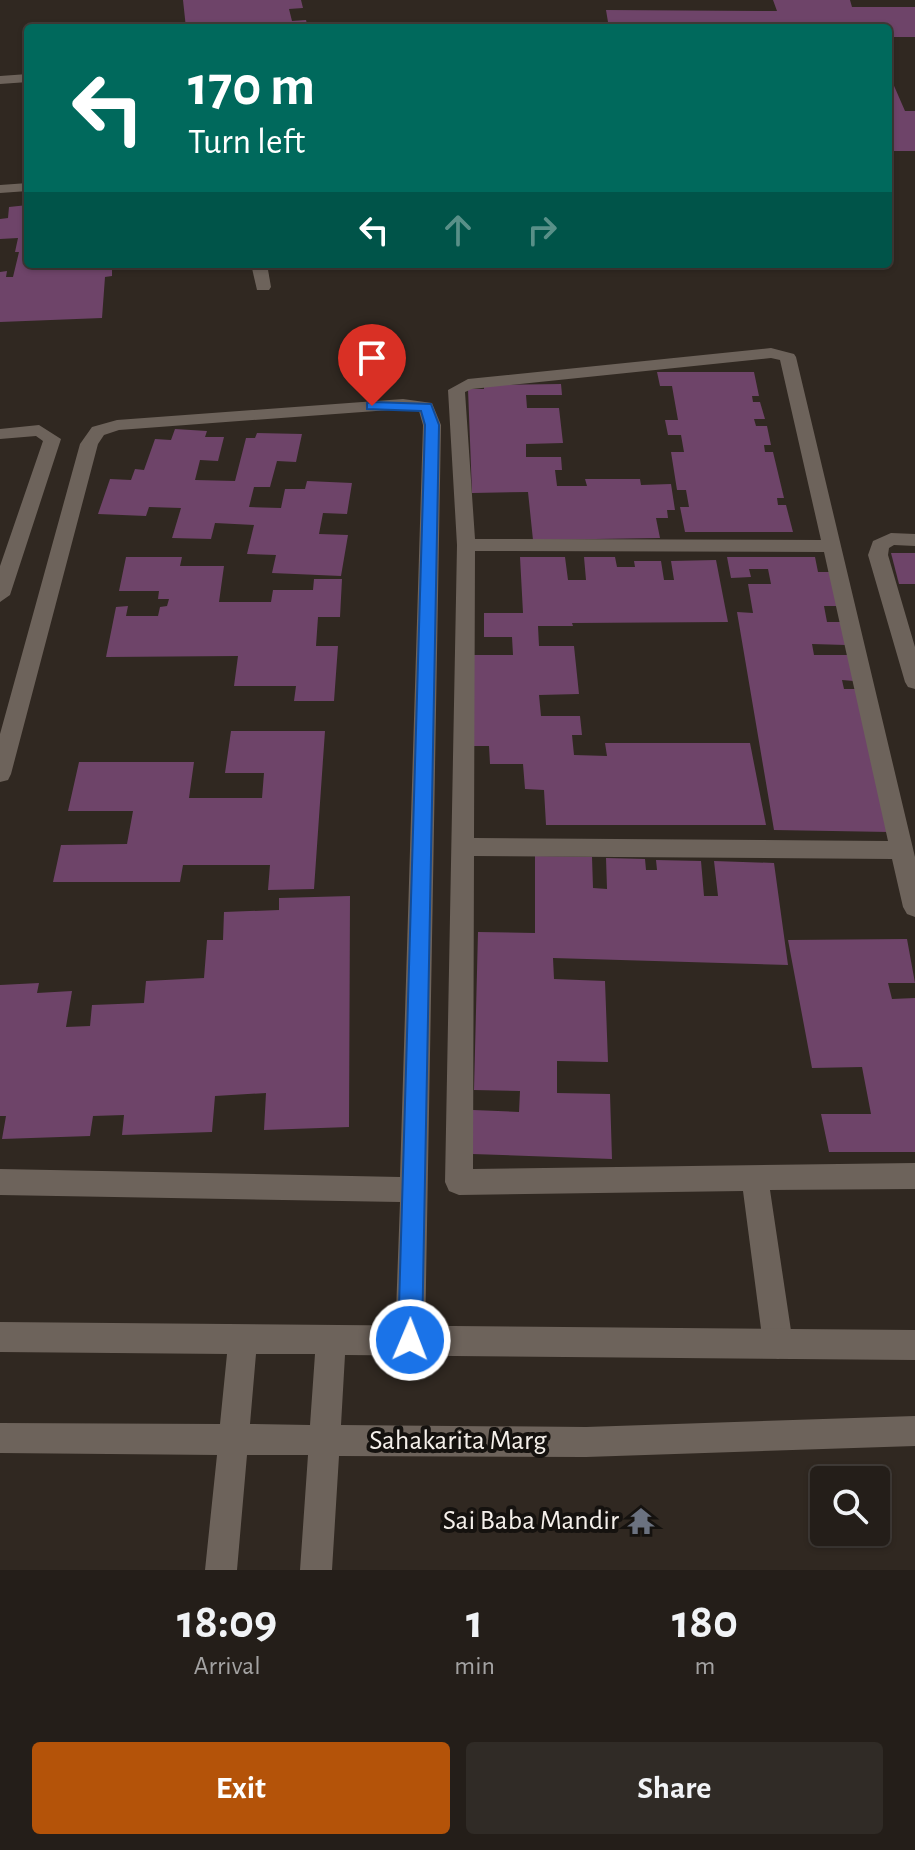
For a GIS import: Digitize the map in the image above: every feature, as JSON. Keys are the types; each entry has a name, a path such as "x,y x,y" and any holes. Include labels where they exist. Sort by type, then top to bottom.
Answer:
{"street":[{"path":"0,80 24,78"},
{"path":"0,189 24,187"},
{"path":"260,268 263,287"},
{"path":"915,907 788,357 771,353 468,384 456,390 466,545 459,1182 915,1176"},
{"path":"0,774 89,444 98,431 117,425 403,404 426,407 432,425 410,1340"},
{"path":"0,434 39,430 52,439 0,595"},
{"path":"915,540 891,539 880,545 878,555 915,682"},
{"path":"466,545 832,546"},
{"path":"463,847 902,850"},
{"path":"755,1178 778,1344"},
{"path":"0,1182 413,1190"},
{"path":"0,1337 915,1345"},
{"path":"221,1570 243,1339"},
{"path":"316,1570 331,1340"},
{"name":"Sahakarita Marg","path":"0,1438 586,1442 915,1431"}],"building":[{"path":"183,0 301,0 303,8 289,9 292,21 306,20 307,24 186,24"},
{"path":"773,0 850,0 852,7 915,7 915,37 892,37 892,24 608,24 606,10 777,11"},
{"path":"892,81 905,111 915,111 915,151 892,151"},
{"path":"24,205 24,268 112,268 112,276 105,277 102,318 0,322 0,272 7,271 6,277 13,277 19,252 15,252 18,238 0,239 0,219 8,218 9,207"},
{"path":"657,372 754,372 759,396 752,396 753,402 760,402 765,419 754,419 756,426 767,426 771,445 764,445 765,452 773,452 784,498 777,498 778,505 786,505 793,532 685,532 680,507 689,507 686,490 677,490 671,452 684,452 681,435 668,435 665,420 678,420 672,386 660,386"},
{"path":"561,384 562,395 526,395 527,408 559,408 563,443 526,444 526,457 561,457 562,470 555,470 557,486 587,486 585,479 640,479 641,485 671,484 675,510 667,510 668,518 656,518 660,538 533,540 528,492 472,493 468,389 484,389 484,385"},
{"path":"175,429 207,431 205,437 224,437 218,461 200,460 195,480 235,481 246,438 255,438 257,433 302,434 296,462 277,461 270,487 254,487 249,507 281,508 285,489 305,489 307,481 352,483 347,514 323,513 319,534 348,535 341,576 272,573 276,555 247,554 254,525 215,523 211,539 172,538 181,508 149,507 146,516 98,514 110,479 131,480 135,469 144,470 155,439 171,440"},
{"path":"891,553 915,553 915,584 899,584"},
{"path":"126,557 182,557 180,566 224,566 219,602 271,602 273,590 313,590 314,579 342,579 340,617 318,617 316,646 338,646 334,701 294,701 296,686 234,686 238,656 106,657 116,607 128,606 126,616 158,616 160,607 167,606 169,599 158,599 159,591 119,591"},
{"path":"520,557 565,557 568,580 586,580 584,557 615,557 617,567 635,567 634,561 661,561 664,580 674,580 671,561 716,560 728,622 538,626 539,646 574,646 579,694 539,695 541,716 580,716 582,735 572,735 574,755 607,756 605,743 750,743 766,825 546,825 544,790 525,789 523,764 490,764 489,746 471,746 470,655 513,655 512,637 484,637 484,613 523,613"},
{"path":"727,557 815,557 818,572 831,572 839,606 824,606 827,622 841,622 846,645 812,644 814,655 849,655 854,681 842,680 844,689 857,689 890,832 774,830 737,612 753,613 748,584 771,584 768,569 749,569 751,577 731,578"},
{"path":"231,731 325,731 314,889 268,890 270,865 183,865 180,882 53,882 61,845 127,844 133,811 68,811 79,762 194,762 189,798 262,798 264,773 225,773"},
{"path":"535,856 592,857 593,888 607,889 606,858 645,859 646,870 657,870 656,860 701,861 704,896 718,896 714,861 774,863 788,965 553,958 554,979 605,981 608,1062 557,1061 557,1093 610,1094 612,1159 472,1154 473,1110 519,1112 520,1091 474,1090 478,932 535,933"},
{"path":"350,896 349,1127 264,1130 266,1093 215,1096 212,1132 122,1135 124,1115 93,1116 90,1136 2,1139 6,1116 0,1116 0,985 39,983 37,993 72,991 66,1027 90,1026 92,1005 144,1003 146,981 204,978 207,940 223,940 224,912 279,910 279,898"},
{"path":"907,939 915,983 888,983 892,999 915,998 915,1152 829,1152 821,1114 871,1114 862,1067 812,1068 788,940"}],"place":[{"name":"Sai Baba Mandir","path":"641,1521"}],"route":[{"path":"372,406 403,404 426,407 432,425 410,1340"}]}
